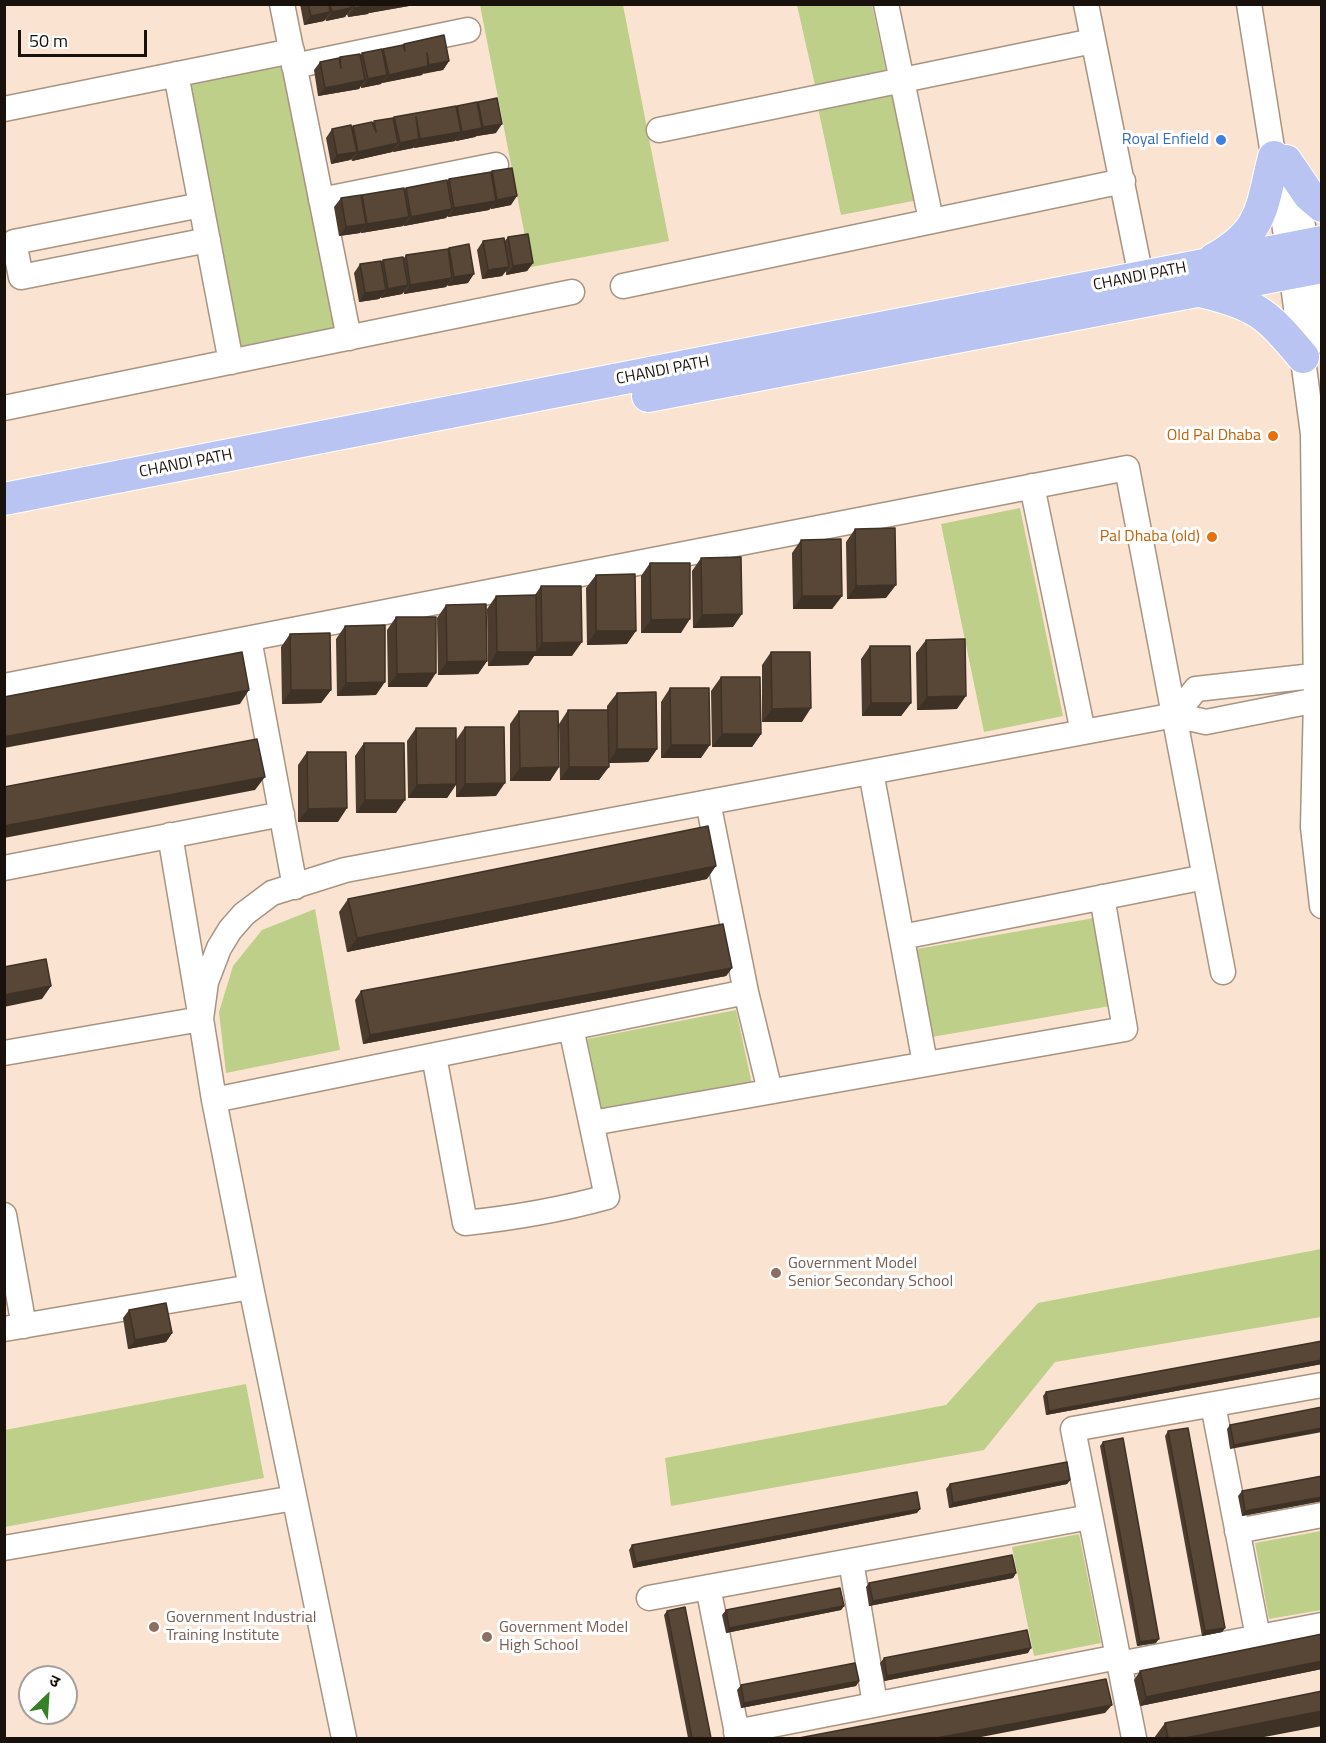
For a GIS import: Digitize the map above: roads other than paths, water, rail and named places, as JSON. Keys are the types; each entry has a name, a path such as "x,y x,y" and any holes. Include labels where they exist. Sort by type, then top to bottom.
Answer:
{"main road":[{"path":"1280,159 1309,195 1322,206"},
{"path":"1280,159 1253,228 1200,278 1235,300 1260,311 1279,328 1312,349"},
{"name":"CHANDI PATH","path":"4,519 1307,257"},
{"name":"CHANDI PATH","path":"4,499 1141,277 1200,278"}],"street":[{"path":"282,4 349,338"},
{"path":"886,4 931,220"},
{"path":"1086,4 1141,277"},
{"path":"1249,4 1280,159 1307,257 1317,434 1319,699 1318,797 1313,827 1322,906"},
{"path":"4,109 176,74 468,30"},
{"path":"659,130 1093,41"},
{"path":"176,74 231,362"},
{"path":"321,200 496,165"},
{"path":"623,286 1123,181"},
{"path":"201,205 14,242 21,277 208,240"},
{"path":"4,408 572,292"},
{"path":"4,686 1127,468 1223,972"},
{"path":"1032,486 1083,732"},
{"path":"249,639 295,887"},
{"path":"1175,715 1196,689 1318,675"},
{"path":"201,1019 206,982 219,948 230,930 244,914 272,893 345,870 1175,715 1206,722 1319,699"},
{"path":"871,772 925,1063"},
{"path":"708,802 746,992 770,1091"},
{"path":"4,868 282,814"},
{"path":"170,836 214,1100 344,1738"},
{"path":"902,937 1205,877"},
{"path":"592,1123 1125,1029 1102,897"},
{"path":"214,1100 746,992"},
{"path":"4,1053 201,1019"},
{"path":"434,1056 465,1223 505,1219 578,1205 607,1197 571,1028"},
{"path":"4,1215 14,1328 251,1287"},
{"path":"1134,1738 1073,1430 1322,1385"},
{"path":"1213,1405 1258,1637"},
{"path":"4,1548 294,1498"},
{"path":"1237,1531 1322,1515"},
{"path":"650,1598 1090,1517"},
{"path":"851,1561 875,1704"},
{"path":"708,1587 737,1735 875,1704 1322,1625"}],"place":[{"name":"Royal Enfield","path":"1221,140"},
{"name":"Old Pal Dhaba","path":"1273,436"},
{"name":"Pal Dhaba (old)","path":"1212,537"},
{"name":"Government Model Senior Secondary School","path":"776,1273"},
{"name":"Government Industrial Training Institute","path":"154,1627"},
{"name":"Government Model High School","path":"487,1637"}]}
